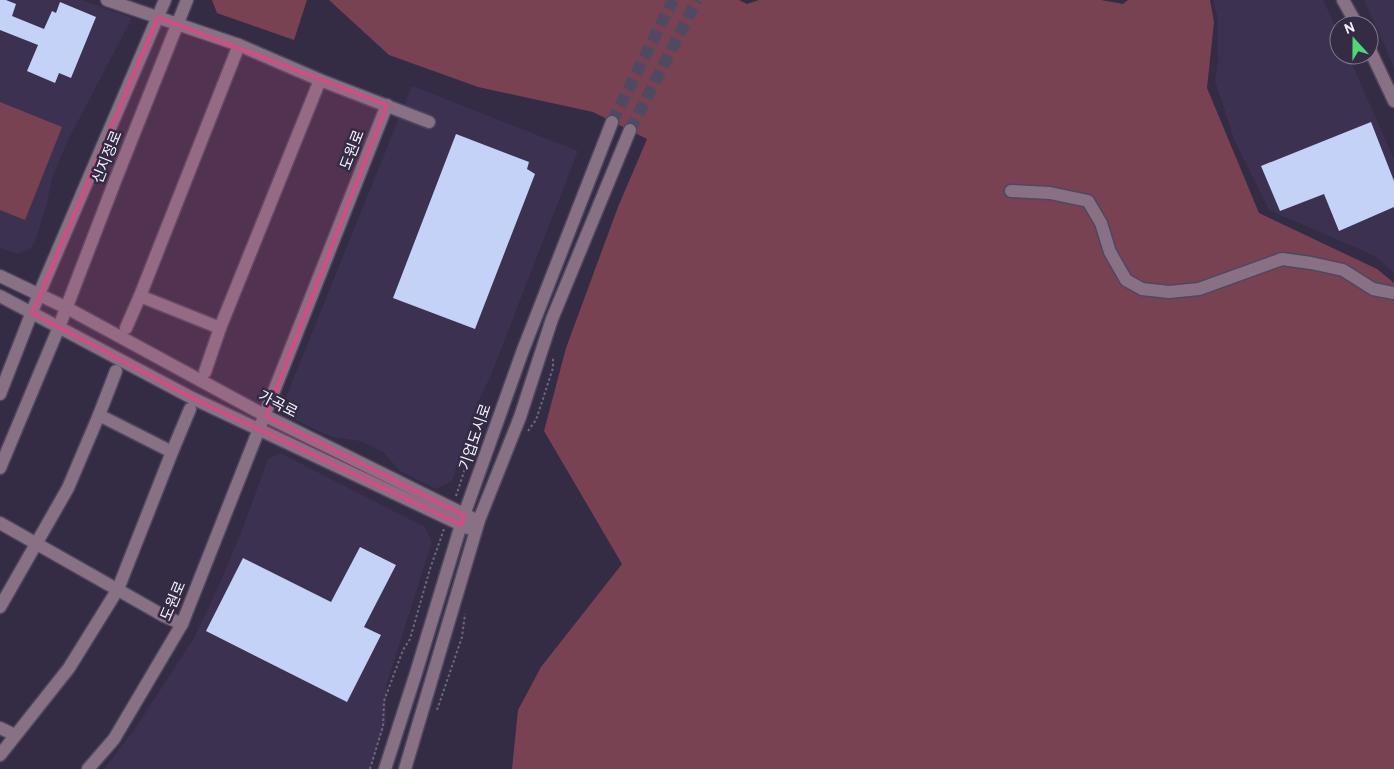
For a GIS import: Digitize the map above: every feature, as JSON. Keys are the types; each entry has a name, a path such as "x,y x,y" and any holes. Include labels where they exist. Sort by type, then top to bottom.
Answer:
{"street":[{"path":"107,0 239,45 320,80 429,122"},
{"path":"0,394 39,294 165,0"},
{"name":"신지정로","path":"0,468 59,327 187,0"},
{"path":"1343,0 1351,15"},
{"path":"126,328 239,45"},
{"path":"1377,65 1394,100"},
{"path":"205,372 220,328 320,80"},
{"name":"도원로","path":"88,769 114,739 182,624 266,416 387,105"},
{"name":"기업도시로","path":"385,769 463,520 523,350 612,122"},
{"path":"405,769 478,526 520,417 552,319 630,130"},
{"path":"1011,191 1050,193 1088,201 1102,223 1110,252 1126,280 1142,289 1169,292 1199,289 1282,259 1311,262 1343,270 1373,288 1394,293"},
{"path":"0,276 39,294"},
{"name":"가곡로","path":"39,294 463,520"},
{"path":"0,296 32,313"},
{"path":"140,296 220,328"},
{"name":"가곡로","path":"32,313 192,398 478,526"},
{"path":"0,607 68,488 116,371"},
{"path":"0,755 69,668 118,589 190,409"},
{"path":"98,415 172,452"},
{"path":"0,523 164,616 182,624"},
{"path":"0,728 15,735"}],"path":[{"path":"370,769 383,726 384,701 403,650 410,639 442,533"},
{"path":"435,715 462,637 466,607"}],"highlighted area":[{"path":"158,17 387,105 266,416 464,515 461,525 192,398 32,313"}],"shaded area":[{"path":"0,0 82,0 132,18 67,142 52,178 47,203 35,242 30,249 18,254 0,248"},
{"path":"212,0 307,0 294,40 217,13"},
{"path":"329,0 739,0 747,4 759,0 1101,0 1123,4 1128,0 1210,0 1214,22 1207,88 1259,213 1377,269 1394,283 1394,769 512,769 518,710 541,667 622,564 544,431 566,348 618,207 647,139 593,112 478,87 389,55"},
{"path":"1213,0 1323,0 1330,15 1329,65 1352,65 1394,159 1394,273 1375,256 1269,210 1234,139 1215,81 1218,59 1218,19"},
{"path":"1364,0 1394,0 1394,67 1379,34 1379,15 1371,15"},
{"path":"412,86 578,151 491,375 476,406 452,481 436,489 400,471 383,452 360,441 332,437 295,420 289,415 284,402"},
{"path":"0,102 62,127 25,220 0,210"},
{"path":"280,453 425,527 432,542 386,686 386,723 370,769 104,769 134,730 194,638 241,533 268,459"}],"building":[{"path":"0,0 16,4 12,16 44,29 52,11 56,13 60,2 96,17 71,78 59,73 55,83 27,71 38,45 0,30"},
{"path":"1371,122 1394,181 1394,207 1339,231 1324,194 1280,211 1261,166"},
{"path":"456,134 529,162 527,169 535,174 475,329 393,298"},
{"path":"360,547 396,565 364,627 381,635 347,702 206,631 243,558 331,602"}],"tunnel":[{"path":"612,122 673,0"},
{"path":"630,130 697,0"}]}
